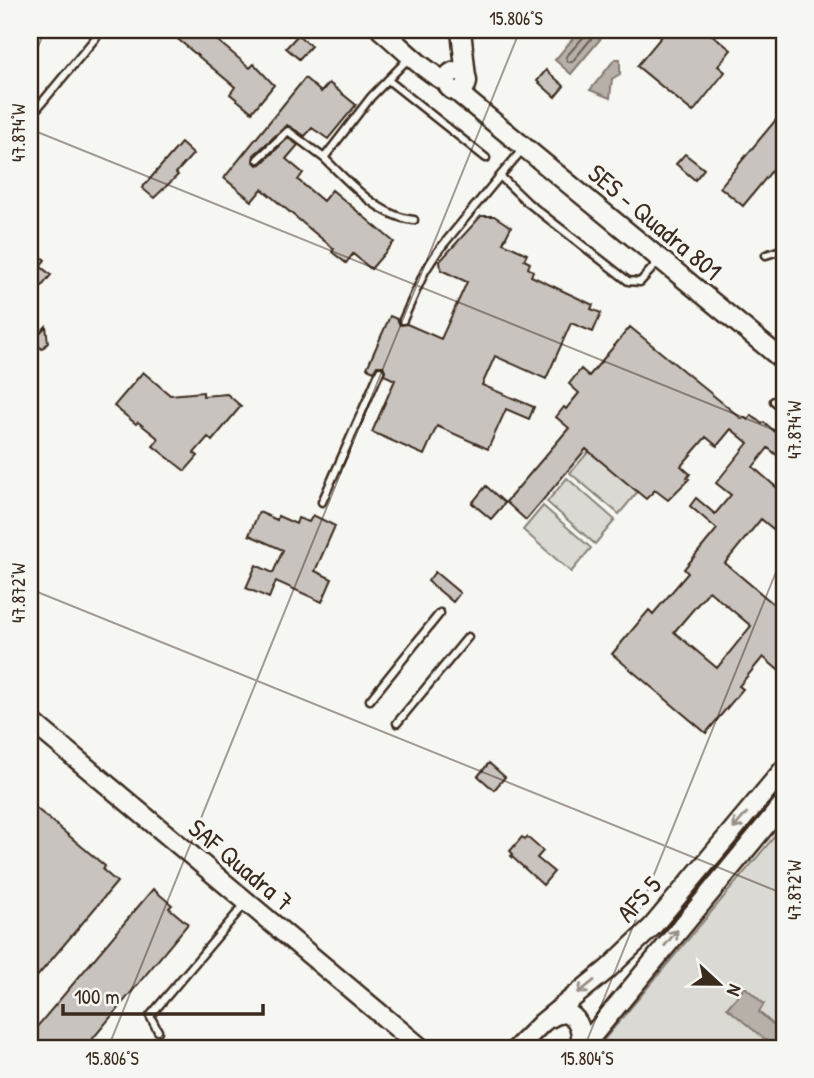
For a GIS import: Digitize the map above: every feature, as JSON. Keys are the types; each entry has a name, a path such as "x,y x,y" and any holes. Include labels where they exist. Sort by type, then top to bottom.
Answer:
{"street":[{"name":"SES - Quadra 801","path":"382,30 409,53 456,80 494,122 524,148 784,361"},
{"path":"456,80 460,30"},
{"name":"SAF Quadra 7","path":"30,720 421,1048"},
{"name":"AFS 5","path":"517,1048 652,927 784,769"},
{"name":"AFS 5","path":"581,1048 784,803"},
{"path":"542,1023 556,1014 574,1018 582,1033 581,1048"}],"lane":[{"path":"30,117 102,30"},
{"path":"324,158 409,53"},
{"path":"388,80 486,158"},
{"path":"258,159 285,131 291,133 324,158 382,210 400,219 414,220"},
{"path":"403,320 425,271 438,251 524,148"},
{"path":"500,176 527,202 628,281 640,282 660,260"},
{"path":"766,255 784,249"},
{"path":"322,502 380,371"},
{"path":"774,401 784,410"},
{"path":"370,699 440,613"},
{"path":"397,723 468,637"},
{"path":"158,1031 150,1016 246,903"}],"shaded area":[{"path":"591,449 639,490 619,514 570,473"},
{"path":"567,478 615,520 595,544 547,502"},
{"path":"543,506 591,548 571,572 523,530"},
{"path":"779,831 784,835 784,1048 597,1048"}],"water":[{"path":"580,30 594,30 602,37 571,74 555,60"},
{"path":"615,59 620,59 620,74 612,79 610,98 590,90"},
{"path":"745,987 764,1004 759,1012 784,1034 784,1048 775,1048 727,1008"}],"building":[{"path":"167,30 205,30 250,68 254,64 274,85 252,112 230,94 235,87"},
{"path":"667,30 706,30 731,50 718,66 725,72 693,112 637,66"},
{"path":"298,35 311,46 299,59 286,48"},
{"path":"546,70 564,86 555,97 537,81"},
{"path":"305,78 321,92 329,83 356,105 328,139 312,128 305,136 287,125 254,155 253,161 257,165 261,164 288,138 298,145 286,159 303,173 298,180 323,201 332,190 394,242 371,269 353,254 346,263 332,252 334,249 262,189 252,201 224,178"},
{"path":"784,110 784,156 743,206 720,187"},
{"path":"181,143 193,154 176,173 178,175 154,198 142,188"},
{"path":"685,154 704,169 695,180 676,164"},
{"path":"481,216 494,216 511,227 503,243 527,254 524,260 530,263 528,268 533,271 531,276 593,305 591,309 601,313 593,332 571,323 546,379 495,356 482,385 534,407 529,419 506,409 488,449 437,426 424,455 372,432 395,380 384,375 383,366 377,366 374,371 367,368 390,316 397,319 400,325 407,324 441,339 467,282 441,270 440,261"},
{"path":"34,251 45,260 40,266 51,275 30,301 30,256"},
{"path":"46,326 48,343 42,349 30,339 30,333 39,334"},
{"path":"630,327 742,419 744,417 748,420 751,415 762,424 764,422 784,443 784,461 768,448 753,467 784,494 784,538 761,519 725,563 776,606 784,597 784,675 763,657 739,686 743,689 706,733 612,654 649,610 653,614 688,573 684,569 717,529 690,506 696,498 715,514 731,495 716,483 748,443 731,429 717,446 706,437 681,466 690,474 687,478 689,479 668,500 655,490 646,499 586,449 526,520 506,502 569,428 556,417 579,393 569,384 581,369 589,376","holes":["709,591 751,626 717,668 674,632"]},
{"path":"143,372 170,395 203,392 203,396 227,394 241,406 212,441 208,437 194,453 198,456 185,471 153,446 159,439 114,406"},
{"path":"486,486 505,503 491,519 472,503"},
{"path":"259,512 296,524 298,518 309,522 313,515 335,526 315,571 332,579 322,602 276,581 269,598 246,588 256,565 273,573 283,550 249,535"},
{"path":"435,572 460,593 453,602 428,581"},
{"path":"489,763 505,777 494,790 478,776"},
{"path":"30,803 105,866 103,870 117,882 30,985"},
{"path":"522,837 527,837 543,851 537,858 554,872 543,885 511,856 513,854 510,851"},
{"path":"153,889 172,905 169,908 188,924 85,1048 30,1048 30,1035"}]}
